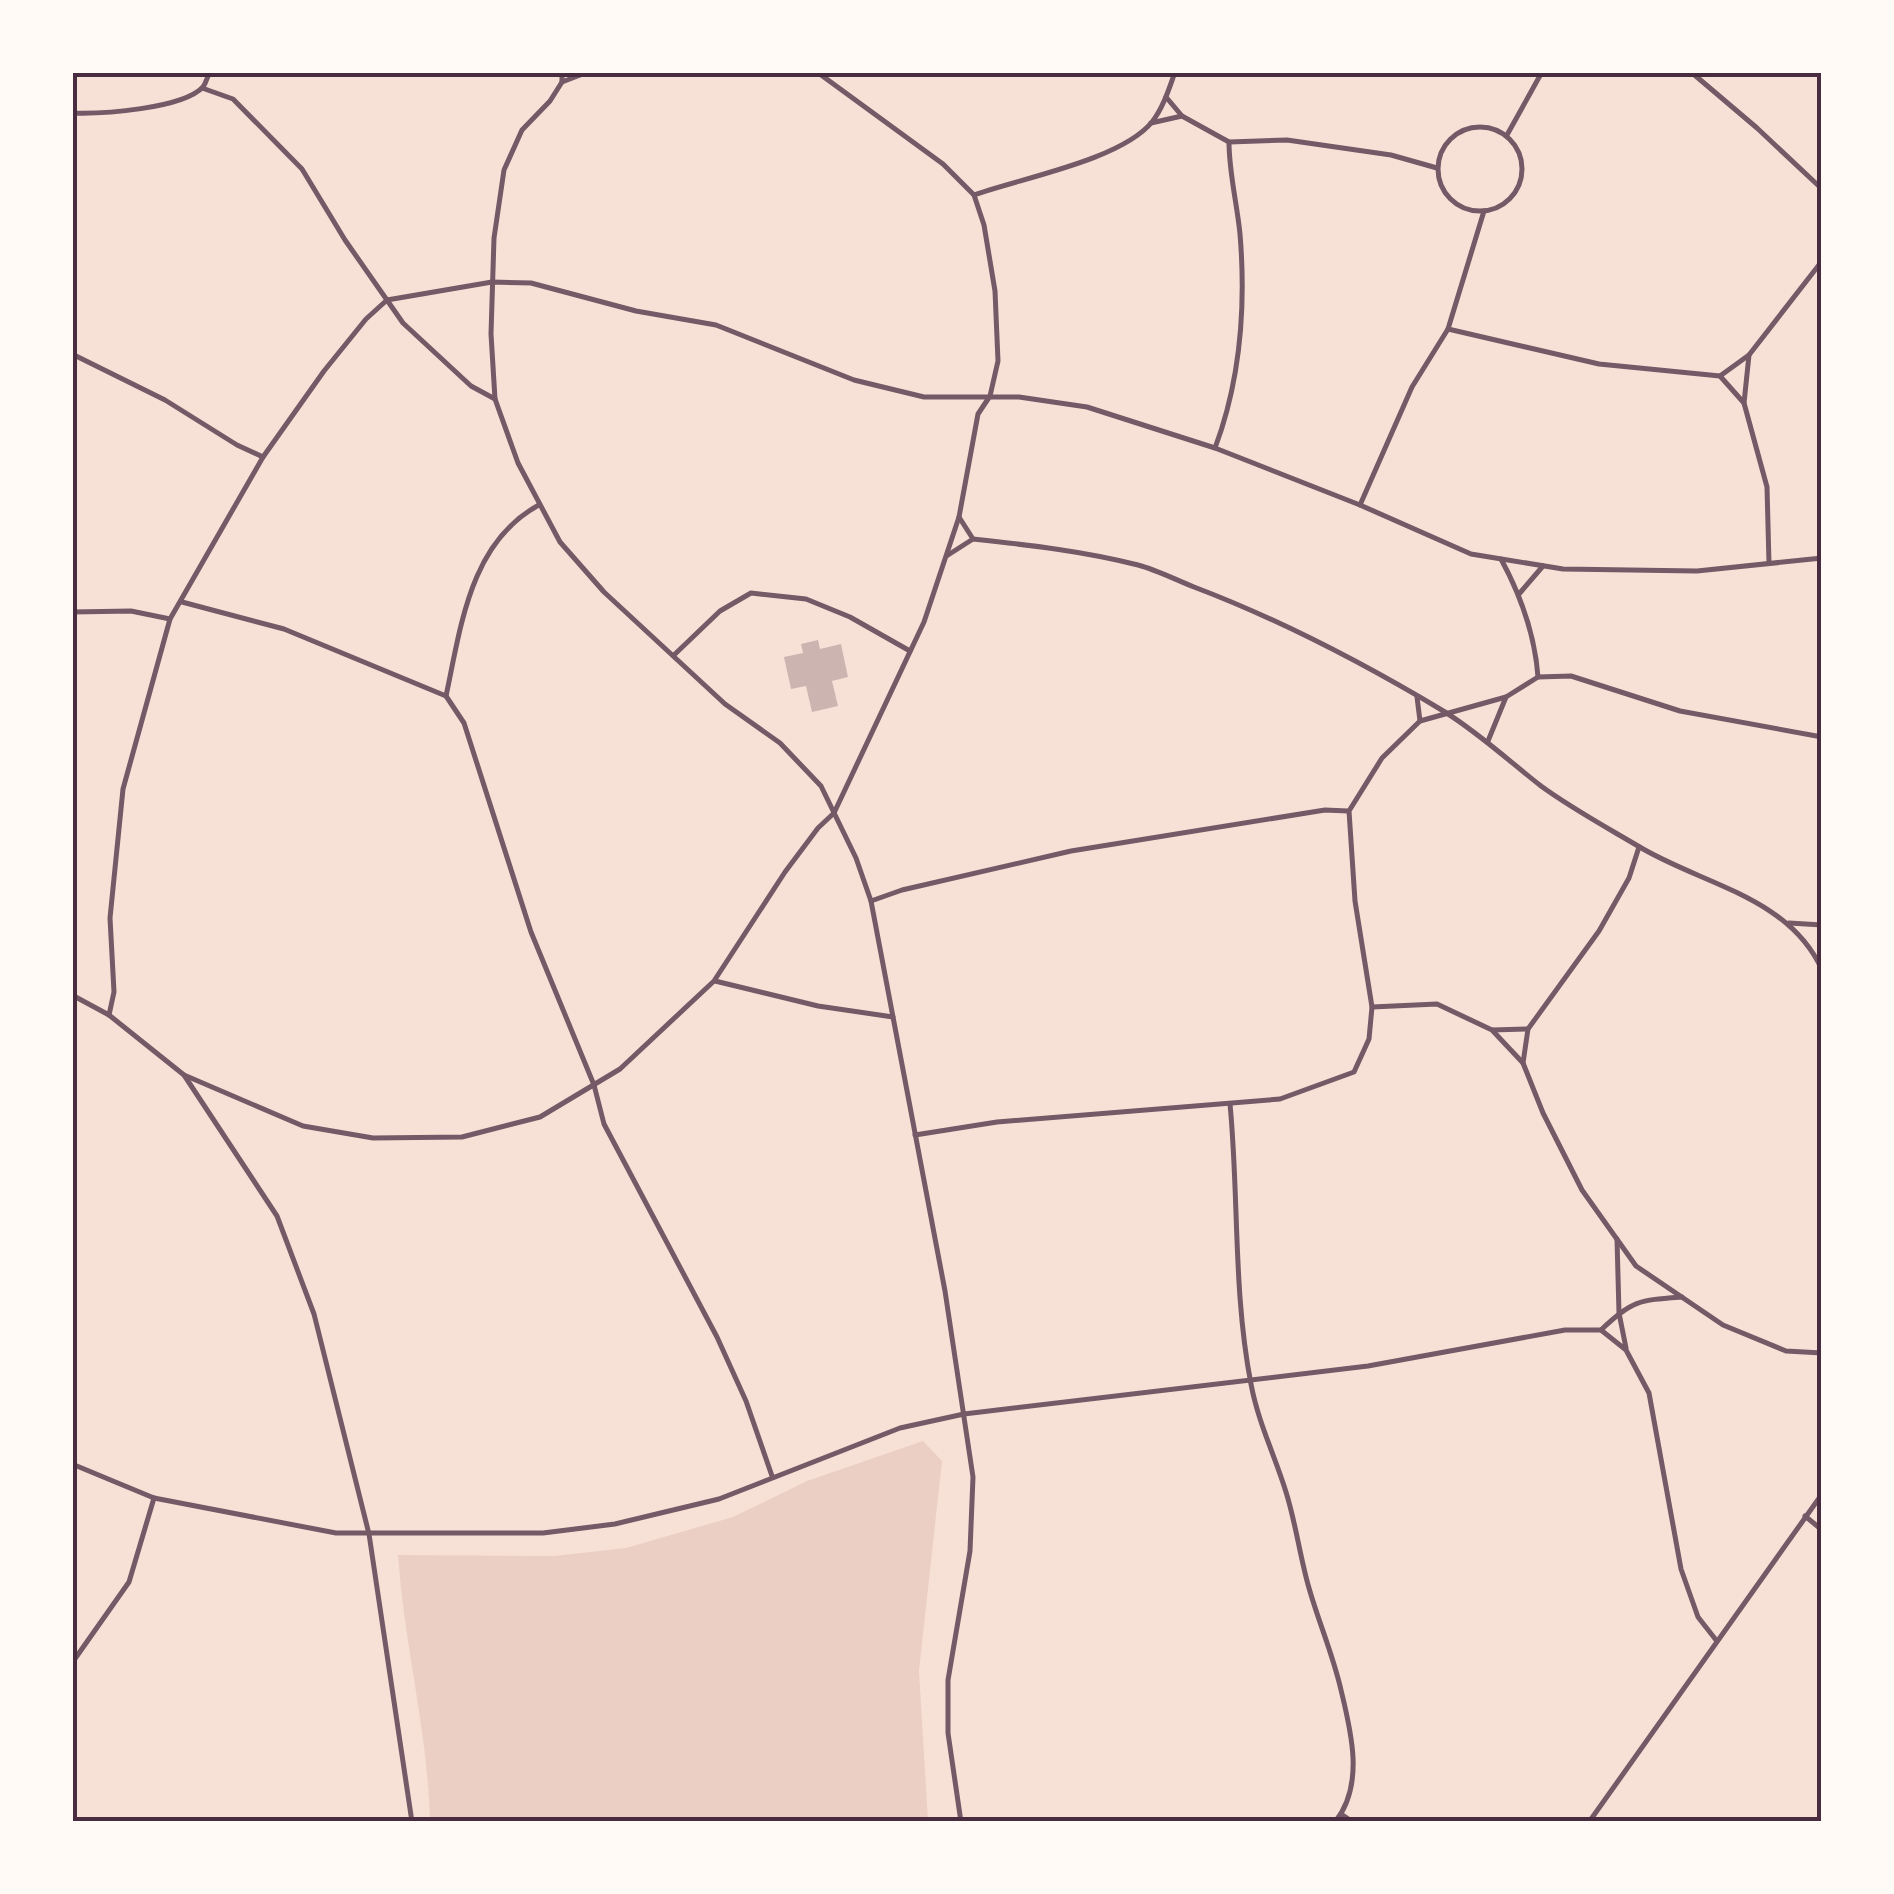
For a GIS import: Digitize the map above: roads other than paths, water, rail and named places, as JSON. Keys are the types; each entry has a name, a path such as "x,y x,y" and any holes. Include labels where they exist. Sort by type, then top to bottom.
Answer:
{"lane":[{"path":"72,113 102,114 176,101 202,88 210,72"},
{"path":"562,72 562,82 522,130 504,170 492,282 495,399 518,463 560,542 654,641 725,704 780,744 822,786 856,858 870,901 945,1291 973,1477 970,1551 948,1680 948,1733 960,1822"},
{"path":"562,82 588,72"},
{"path":"72,995 109,1015 184,1075 303,1126 373,1138 462,1137 540,1117 620,1069 714,982 785,872 834,813 924,622 959,517 978,414 990,396 998,361 995,291 984,225 974,194 944,164 817,72"},
{"path":"1151,124 1175,72"},
{"path":"1507,136 1542,72"},
{"path":"1691,72 1822,188"},
{"path":"202,88 233,99 302,169 403,323 471,386 495,399"},
{"path":"1166,98 1182,116 1229,142 1287,140 1391,155 1437,168"},
{"path":"974,194 1068,167 1114,148 1151,124 1182,116"},
{"path":"1475,126 1494,128 1507,136 1520,155 1523,170 1511,198 1498,208 1484,211 1466,210 1454,202 1440,183 1437,168 1444,146 1460,130 1475,126"},
{"path":"1215,448 1238,353 1242,289 1229,142"},
{"path":"1360,505 1412,387 1448,330 1484,211"},
{"path":"1448,330 1600,364 1720,376 1748,355 1822,262"},
{"path":"109,1015 114,992 110,918 122,789 170,619 263,457 335,358 387,300 492,282 531,283 636,312 716,325 854,380 924,397 990,396 1087,407 1215,448 1471,554 1564,570 1697,571 1822,558"},
{"path":"72,354 165,400 263,457"},
{"path":"1748,355 1744,403 1767,486 1769,564"},
{"path":"1720,376 1744,403"},
{"path":"446,696 464,609 493,544 514,518 538,505"},
{"path":"959,517 973,538"},
{"path":"948,555 973,538 1039,546 1139,566 1246,606 1346,656 1444,712 1488,741 1544,788 1663,862 1735,890 1786,922 1812,949 1822,970"},
{"path":"1501,559 1520,594 1538,677"},
{"path":"1520,594 1543,566"},
{"path":"674,655 720,611 751,593 806,599 850,617 910,651"},
{"path":"182,602 284,629 446,696 464,723 531,932 594,1084 604,1124 717,1337 746,1402 772,1476"},
{"path":"72,612 131,611 170,619"},
{"path":"915,1135 997,1122 1280,1099 1354,1072 1369,1039 1372,1007 1355,901 1350,812 1382,758 1420,721 1506,698 1538,677 1571,676 1680,711 1822,737"},
{"path":"1417,697 1420,721"},
{"path":"1488,741 1506,698"},
{"path":"870,901 1071,851 1325,810 1350,812"},
{"path":"1523,1063 1528,1029 1599,932 1629,878 1639,847"},
{"path":"1786,922 1822,925"},
{"path":"1812,949 1822,940"},
{"path":"714,982 818,1006 893,1017"},
{"path":"1372,1007 1437,1004 1492,1030 1523,1063 1542,1113 1582,1190 1636,1266 1723,1326 1786,1351 1822,1354"},
{"path":"1492,1030 1528,1029"},
{"path":"184,1075 277,1216 314,1314 369,1534 412,1822"},
{"path":"1230,1104 1234,1224 1250,1379 1257,1411 1286,1492 1309,1589 1354,1744 1352,1779 1335,1822"},
{"path":"1617,1236 1619,1313 1626,1350 1649,1393 1681,1569 1698,1617 1716,1640"},
{"path":"1601,1330 1639,1300 1685,1297"},
{"path":"72,1464 154,1498 336,1533 543,1533 614,1524 719,1499 900,1428 964,1414 1368,1366 1565,1330 1601,1330 1626,1350"},
{"path":"1589,1822 1822,1494"},
{"path":"72,1663 129,1582 154,1498"},
{"path":"1805,1516 1822,1530"},
{"path":"1341,1814 1353,1822"}]}
